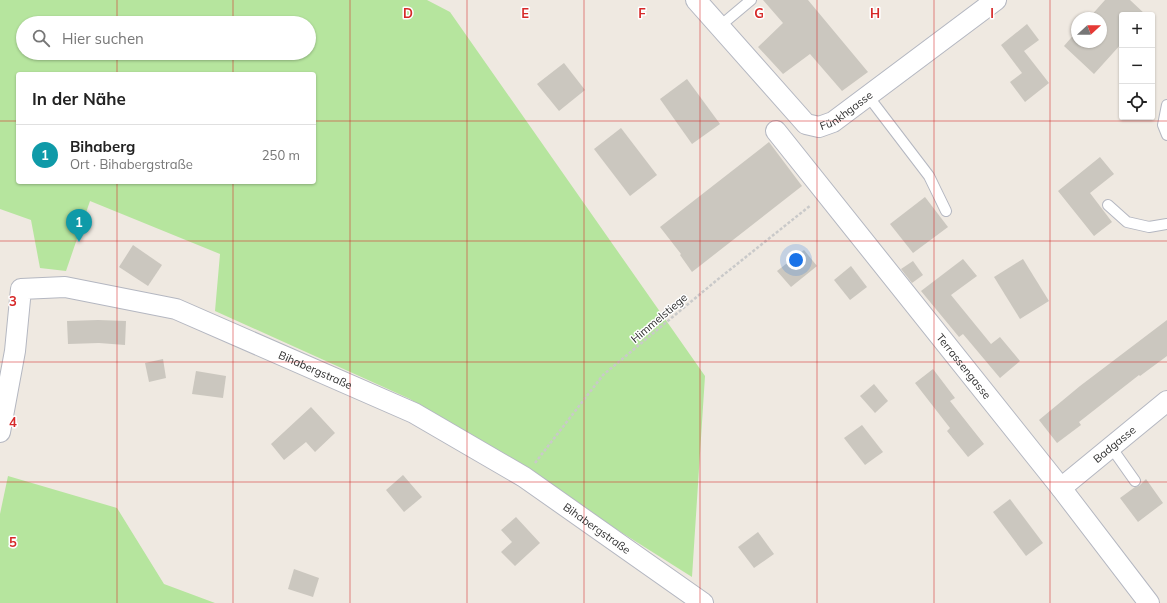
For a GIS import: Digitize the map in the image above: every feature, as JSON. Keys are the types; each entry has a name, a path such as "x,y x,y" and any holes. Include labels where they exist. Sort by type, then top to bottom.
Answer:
{"street":[{"name":"Fünkhgasse","path":"696,0 806,124 819,127 833,122 996,0"},
{"name":"Terrassengasse","path":"776,131 1061,488 1150,603"},
{"name":"Bihabergstraße","path":"0,432 15,351 21,289 65,287 176,310 414,413 524,477 703,603"},
{"name":"Badgasse","path":"1061,488 1111,447 1165,406"}],"lane":[{"path":"720,26 751,0"},
{"path":"868,96 929,176 946,211"},
{"path":"1167,105 1163,125 1167,135"},
{"path":"1108,205 1127,222 1149,227 1167,224"},
{"path":"1111,447 1135,481"}],"path":[{"name":"Himmelstiege","path":"524,477 603,375 717,280 827,193"}],"green space":[{"path":"0,0 427,0 450,12 705,376 692,577 410,399 215,311 220,254 90,201 66,271 40,268 31,220 0,209"},
{"path":"8,476 117,508 164,584 215,603 0,603 0,514"}],"building":[{"path":"763,0 808,0 868,72 842,91 810,54 783,74 758,47 783,23"},
{"path":"1105,0 1130,0 1143,12 1119,12 1119,46 1094,74 1064,46 1071,38 1071,48 1107,48 1107,12 1094,12"},
{"path":"1027,24 1039,40 1024,51 1049,83 1025,102 1010,82 1022,73 1001,45"},
{"path":"564,63 585,90 559,111 537,84"},
{"path":"687,79 720,124 692,144 660,99"},
{"path":"621,128 657,175 630,196 594,149"},
{"path":"769,142 802,186 692,272 680,255 681,254 660,227"},
{"path":"1100,157 1114,174 1090,193 1112,222 1094,236 1058,191"},
{"path":"925,197 948,227 913,253 890,224"},
{"path":"133,245 162,265 148,286 119,267"},
{"path":"804,250 817,266 791,287 777,271"},
{"path":"963,259 977,276 951,295 991,344 1000,337 1020,361 1000,378 963,334 959,337 921,291"},
{"path":"1023,259 1049,301 1020,319 994,277"},
{"path":"913,261 923,275 912,283 901,269"},
{"path":"851,266 867,287 850,300 834,280"},
{"path":"1167,320 1167,356 1140,376 1139,375 1079,422 1081,425 1057,443 1039,420 1080,386"},
{"path":"67,321 126,321 125,345 99,343 68,344"},
{"path":"163,359 166,378 149,382 145,363"},
{"path":"933,369 955,398 950,401 984,444 968,457 947,431 950,428 915,383"},
{"path":"196,371 226,376 223,398 192,394"},
{"path":"874,384 888,401 875,413 860,396"},
{"path":"311,407 335,433 315,452 306,442 284,460 271,444"},
{"path":"862,425 883,452 865,465 844,438"},
{"path":"403,475 422,497 404,512 386,490"},
{"path":"1146,479 1163,503 1138,522 1120,498 1135,487 1139,486"},
{"path":"1010,499 1043,543 1026,556 993,512"},
{"path":"516,517 540,543 515,566 501,552 512,542 501,530"},
{"path":"758,532 774,554 754,568 738,547"},
{"path":"294,569 319,578 313,597 288,589"}],"place":[{"name":"Bihaberg","path":"79,242"}]}
